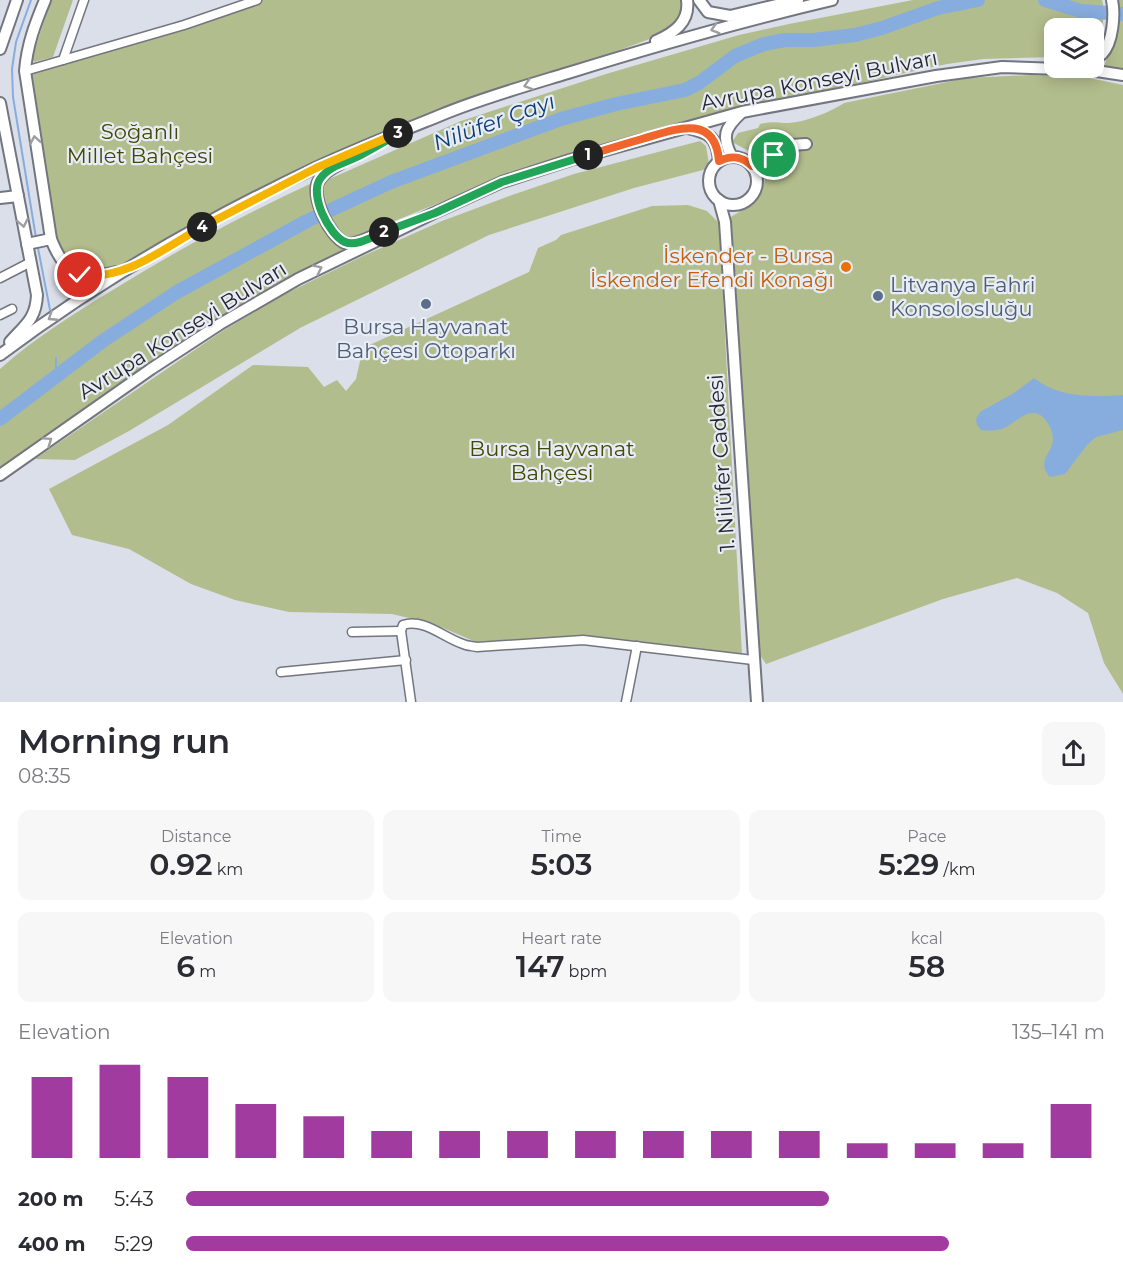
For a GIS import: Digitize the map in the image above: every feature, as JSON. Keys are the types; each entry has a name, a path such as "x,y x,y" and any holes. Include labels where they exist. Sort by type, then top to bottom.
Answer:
{"main road":[{"path":"0,49 16,0"},
{"path":"45,0 34,24 25,71 51,239 62,262 80,275 96,277 128,269"},
{"path":"598,64 669,35 680,27 686,17 687,0"},
{"path":"699,0 708,12 730,16 798,0"},
{"path":"0,354 34,329 128,269 316,168 485,99 740,22 832,0"},
{"path":"1104,48 1109,41 1114,8 1112,0"},
{"path":"899,84 949,67 986,62 1044,61"},
{"name":"Avrupa Konseyi Bulvarı","path":"0,475 151,369 220,324 298,279 502,182 684,127 742,112 970,70 1002,67 1090,70 1123,75"},
{"path":"0,104 38,295 37,309 32,318 0,354"},
{"path":"732,157 725,138 726,130 742,112"},
{"path":"684,127 700,131 711,137 716,144 719,161"},
{"path":"403,131 328,170 318,181 316,190 318,203 333,234 346,243 364,240 435,213"},
{"path":"732,157 743,159 754,171 757,184 748,200 735,205 719,200 714,195 709,181 710,173 719,161 732,157"},
{"path":"0,198 18,196"},
{"name":"1. Nilüfer Caddesi","path":"719,200 725,222 757,702"},
{"path":"725,222 735,205"},
{"path":"27,243 51,239"}],"street":[{"path":"63,60 84,0"},
{"path":"25,71 184,25 257,0"},
{"path":"0,278 31,262"},
{"path":"0,315 12,309"},
{"path":"411,702 401,631 403,625 409,623 426,626 464,645 477,647 583,640 753,660"},
{"path":"352,632 401,631"},
{"path":"626,702 637,646"},
{"path":"281,672 406,660"}],"green space":[{"path":"51,0 73,0 53,57 34,62 32,58"},
{"name":"Soğanlı Millet Bahçesi","path":"257,0 683,0 685,10 678,23 663,34 577,66 447,108 127,266 95,274 77,270 63,258 53,231 28,72"},
{"path":"913,0 1102,0 1103,5 1103,18 1044,18 1044,57 983,59 947,64 742,109 502,177 354,237 344,235 340,230 322,194 321,189 327,180 461,121 606,74 739,35"},
{"path":"1115,0 1123,0 1123,71 1104,67 1113,39"},
{"path":"1044,76 1044,78 1090,78 1123,85 1123,694 1104,663 1088,613 1057,593 1017,578 943,599 766,664 758,652 735,271 729,218 753,204 759,197 768,171 758,156 732,142 738,133 758,128 760,124 799,122 824,114 844,103 967,78"},
{"path":"700,141 706,146 709,164 703,170 634,188 489,235 300,328 129,431 75,460 35,459 221,332 287,293 363,256 442,221 512,195 574,174"},
{"path":"312,183 321,220 331,236 345,248 213,322 121,383 0,470 0,369 56,326 140,274 212,232"},
{"name":"Bursa Hayvanat Bahçesi","path":"688,205 707,211 719,223 742,654 581,637 476,642 434,624 392,614 289,612 235,600 191,584 129,549 72,535 49,489 168,425 253,365 308,367 324,387 337,380 346,391 356,379 363,348 529,272 538,248 556,240 561,235 652,206"}],"water":[{"path":"1034,378 1044,385 1065,393 1088,396 1123,395 1123,430 1096,437 1065,474 1050,477 1045,470 1044,463 1053,440 1052,432 1042,417 1038,414 1028,414 998,430 981,430 976,419 980,412 1014,393"}],"waterway":[{"path":"31,0 16,42 12,69 13,97 36,238"},
{"name":"Nilüfer Çayı","path":"0,419 104,340 177,292 307,221 391,182 561,119 616,104 685,90 699,83 735,56 764,44 785,40 813,40 855,35 938,8 978,0"},
{"name":"Nilüfer Çayı","path":"1045,0 1081,11 1123,14"},
{"path":"38,248 50,310"},
{"path":"56,358 56,376"}],"place":[{"name":"İskender - Bursa İskender Efendi Konağı","path":"846,267"},
{"name":"Litvanya Fahri Konsolosluğu","path":"878,296"},
{"name":"Bursa Hayvanat Bahçesi Otoparkı","path":"426,304"}],"route":[{"path":"80,275 96,277 128,269 316,168 403,131 328,170 318,181 316,190 318,203 333,234 346,243 364,240 435,213 502,182 684,127 706,133 711,137 716,144 719,161 735,157 743,159 752,166 774,155"}]}
